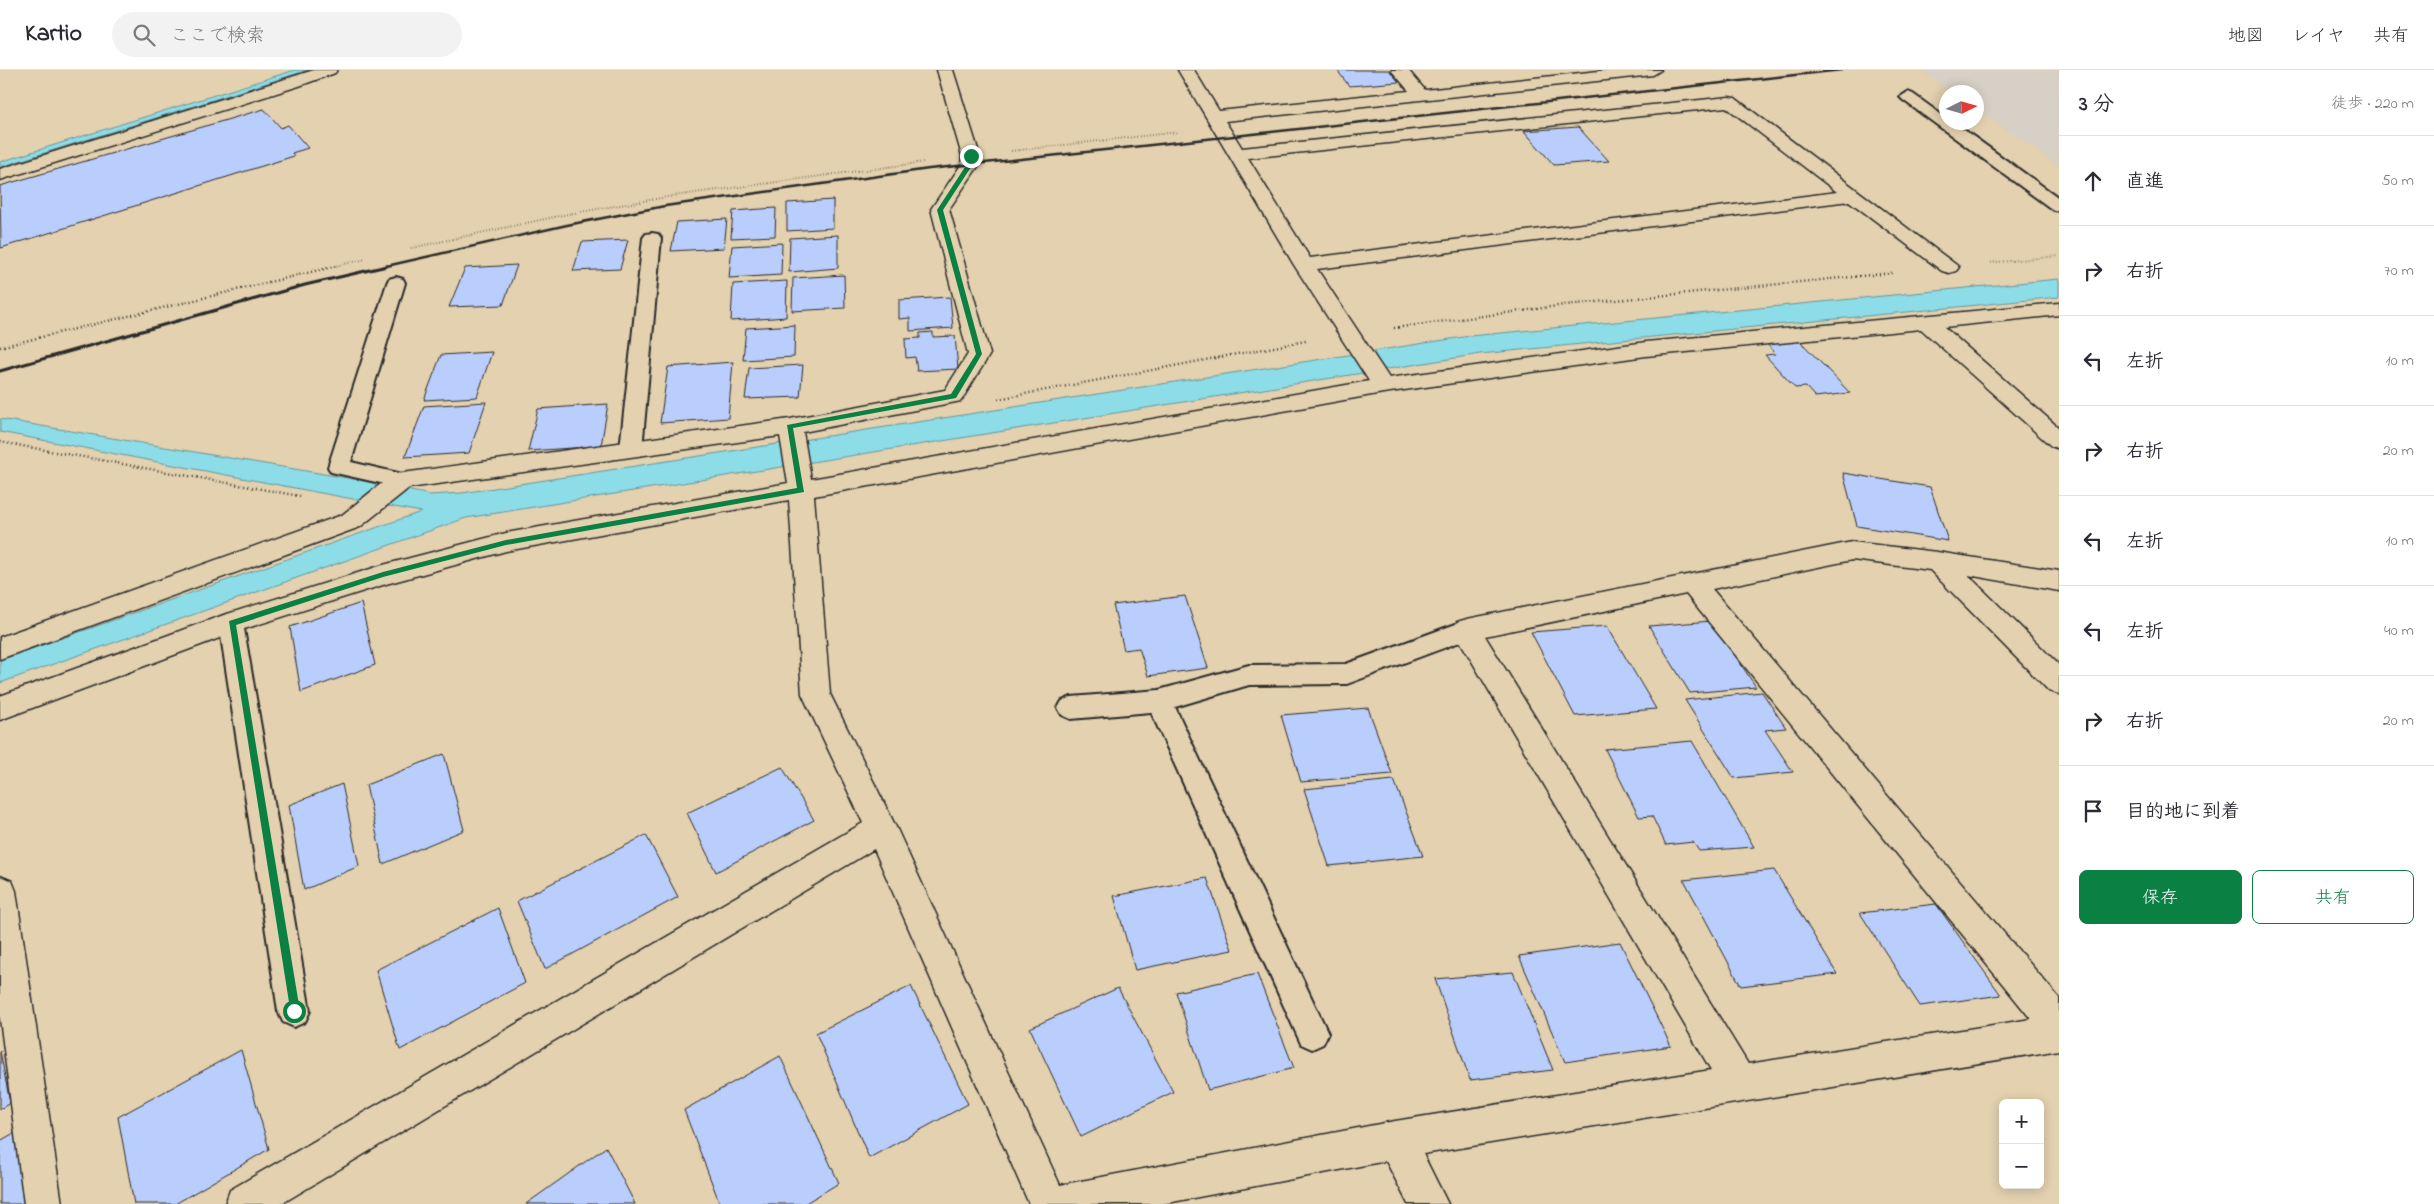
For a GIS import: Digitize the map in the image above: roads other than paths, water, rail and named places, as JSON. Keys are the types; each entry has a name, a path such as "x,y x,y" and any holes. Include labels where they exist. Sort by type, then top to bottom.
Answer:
{"street":[{"path":"0,175 293,84 329,70"},
{"path":"0,648 351,521 368,510 399,484 630,450 791,432 953,396 979,354 940,210 970,164 971,156 945,70"},
{"path":"1186,70 1235,154 1350,339 1380,383"},
{"path":"1399,70 1421,95"},
{"path":"1217,122 1589,73 1653,70"},
{"path":"1235,154 1729,102 1949,267"},
{"path":"1304,265 1854,195"},
{"path":"0,708 231,623 383,575 506,542 800,484 1380,383 1646,349 2059,309"},
{"path":"1926,322 2059,441"},
{"path":"791,432 800,484 816,694 881,829 1049,1204"},
{"path":"1740,1083 1468,629 1693,585 1852,551 1937,561 2059,581"},
{"path":"1937,561 2059,683"},
{"path":"1693,585 2059,1025"},
{"path":"244,1204 881,829"},
{"path":"0,890 43,1204"},
{"path":"1062,1204 1395,1140 2059,1032"},
{"path":"1395,1140 1429,1204"}],"lane":[{"path":"1908,97 2059,206"},
{"path":"630,450 652,238"},
{"path":"396,284 339,467 399,484"},
{"path":"231,623 294,1011"},
{"path":"1071,708 1159,701 1249,675 1348,674 1468,629"},
{"path":"1159,701 1312,1033"}],"water":[{"path":"295,70 308,70 0,167 0,162"},
{"path":"2059,279 2059,297 1480,354 466,518 0,683 0,660 421,512 0,432 0,419 359,480 430,495 462,493 1470,336"}],"railway":[{"path":"382,267 567,225 665,206 929,169 1842,70"},
{"path":"0,371 305,285 387,266"}]}
